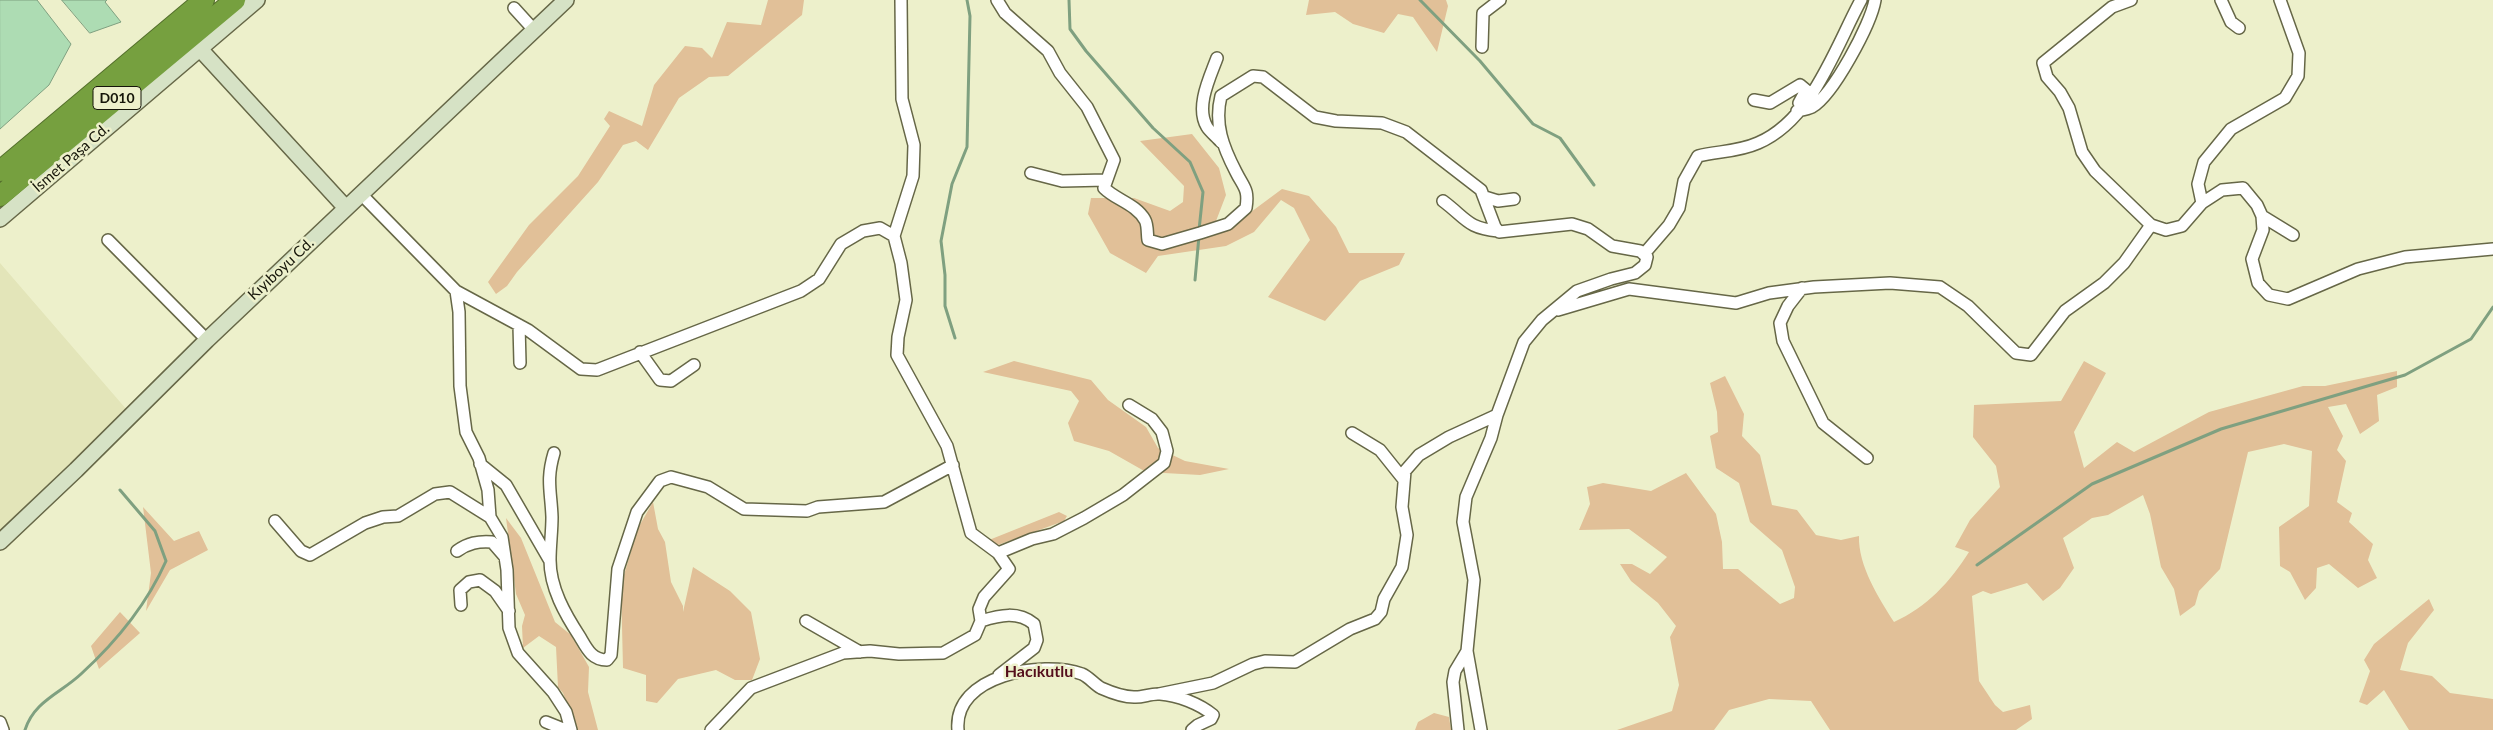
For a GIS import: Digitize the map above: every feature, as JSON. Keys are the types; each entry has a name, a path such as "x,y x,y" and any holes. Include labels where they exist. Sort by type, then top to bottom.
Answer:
{"highway":[{"name":"D010","path":"0,171 204,0"},
{"name":"D010","path":"0,196 235,0"}],"street":[{"name":"İsmet Paşa Cd.","path":"0,219 257,0"},
{"name":"Kıyıboyu Cd.","path":"0,542 76,470 207,340 566,0"},
{"path":"711,730 751,688 843,653 943,653 975,635 981,621 979,610 984,596 1010,569 998,553 971,533 947,446 898,355 898,337 906,300 901,263 894,236 913,176 914,145 902,99 901,0"},
{"path":"997,0 1005,13 1048,51 1060,73 1087,107 1114,160 1104,188 1111,196 1133,207 1146,221 1148,240 1162,244 1228,224 1246,208 1248,196 1244,182 1237,174 1218,129 1217,112 1221,96 1253,76 1263,77 1314,117 1336,121 1382,123 1406,132 1481,190 1498,231"},
{"path":"1482,47 1484,13 1500,0"},
{"path":"1644,254 1669,225 1679,208 1684,181 1698,156 1715,151 1737,151 1759,143 1794,115 1820,84 1861,0"},
{"path":"1794,115 1813,106 1826,94 1865,33 1872,17 1875,0"},
{"path":"2131,0 2112,7 2043,62 2047,78 2060,92 2069,108 2082,152 2095,172 2152,225 2166,230 2182,226 2202,203 2222,190 2243,188 2257,204 2262,216 2263,230 2252,259 2258,282 2269,296 2288,299 2358,269 2405,257 2493,249"},
{"path":"2221,0 2231,22 2239,28"},
{"path":"2202,203 2198,184 2204,162 2231,129 2285,98 2298,76 2299,53 2280,0"},
{"path":"514,8 534,30"},
{"path":"200,49 346,208"},
{"path":"1216,58 1205,93 1203,110 1207,127 1225,146"},
{"path":"1754,100 1770,103 1800,85 1806,90 1794,115"},
{"path":"1031,173 1062,181 1106,180"},
{"path":"360,194 456,291 519,325 581,369 597,370 801,291 819,279 840,244 863,231 880,228 894,236"},
{"path":"1485,197 1498,201 1514,198"},
{"path":"1444,201 1470,225 1482,229 1498,231 1572,224 1588,229 1612,246 1640,251 1647,257 1646,265 1635,273 1611,278 1577,292 1542,320 1524,342 1497,415 1491,438 1466,497 1463,522 1474,580 1467,652 1481,730"},
{"path":"2262,216 2293,236"},
{"path":"1556,310 1629,289 1736,303 1769,293 1802,288 1890,282 1940,287 1968,306 2016,353 2031,355 2064,311 2104,283 2124,263 2152,225"},
{"path":"108,240 207,340"},
{"path":"1802,288 1788,306 1780,323 1783,341 1823,423 1867,458"},
{"path":"456,291 459,312 460,386 466,432 480,464 488,490 490,516 502,537 509,628 518,654 552,692 566,712 571,730"},
{"path":"519,325 520,363"},
{"path":"640,352 660,380 671,381 694,365"},
{"path":"998,553 1032,539 1053,534 1084,518 1122,495 1164,463 1167,451 1162,432 1152,419 1129,405"},
{"path":"989,682 1025,670 1051,670 1082,674 1100,687 1134,697 1213,683 1253,664 1265,661 1295,662 1350,629 1375,619 1381,612 1384,598 1402,567 1407,535 1402,507 1405,471 1419,455 1449,437 1497,415"},
{"path":"1352,433 1380,450 1404,480"},
{"path":"554,453 548,472 552,533 550,560 554,587 567,618 592,656 607,660 611,655 618,569 636,512 660,480 671,477 708,487 744,510 807,511 818,507 884,502 953,465"},
{"path":"480,464 506,485 550,560"},
{"path":"275,521 301,551 310,555 365,523 383,517 398,516 434,494 450,492 490,516"},
{"path":"457,551 472,543 492,542 505,557"},
{"path":"460,605 460,590 470,582 480,580 495,591 509,611"},
{"path":"958,730 957,716 966,699 1034,648 1037,640 1034,624 1023,616 996,617 981,621"},
{"path":"806,620 860,652"},
{"path":"1458,730 1453,682 1455,671 1467,652"},
{"path":"1159,694 1182,699 1205,708 1213,715 1211,719 1192,730"},
{"path":"0,722 3,730"},
{"path":"546,722 566,730"}],"shaded area":[{"path":"0,0 37,0 71,44 49,85 0,129"},
{"path":"62,0 107,0 105,2 121,22 90,33"},
{"path":"768,0 804,0 802,15 728,76 709,77 679,98 648,150 636,141 623,145 598,182 517,272 507,286 496,294 488,282 529,225 578,176 610,126 604,119 609,111 642,126 654,85 685,46 702,48 712,58 727,22 761,25"},
{"path":"1309,0 1446,0 1448,6 1437,52 1413,17 1398,14 1384,33 1353,24 1335,12 1306,15"},
{"path":"1192,134 1219,168 1226,195 1216,221 1224,232 1282,189 1309,196 1336,227 1349,253 1405,253 1399,265 1360,281 1325,321 1268,297 1310,240 1294,208 1281,200 1254,232 1226,246 1158,256 1146,273 1110,253 1088,214 1091,198 1134,198 1170,211 1183,202 1184,186 1140,141"},
{"path":"0,263 127,410 0,532"},
{"path":"1014,361 1091,380 1108,400 1146,427 1158,448 1185,461 1229,469 1200,475 1146,472 1109,451 1074,441 1068,423 1079,401 1071,391 983,372"},
{"path":"2084,361 2106,373 2074,432 2084,468 2117,442 2134,452 2209,412 2303,386 2325,386 2397,371 2397,387 2377,395 2379,421 2360,434 2346,404 2328,407 2343,436 2337,450 2346,461 2337,502 2352,513 2349,522 2373,544 2368,560 2377,578 2358,588 2329,564 2317,568 2316,588 2305,600 2290,572 2280,566 2279,527 2309,506 2312,451 2284,444 2248,452 2220,569 2199,591 2195,605 2180,616 2174,589 2161,567 2150,514 2143,495 2108,515 2092,518 2063,538 2074,568 2060,588 2043,601 2027,583 1991,594 1983,591 1972,596 1979,681 1995,705 2003,712 2030,705 2032,719 2016,730 1830,730 1811,701 1769,699 1729,710 1714,730 1617,730 1672,711 1679,685 1670,637 1676,626 1658,603 1631,581 1620,564 1632,564 1650,574 1667,557 1629,529 1579,530 1590,504 1587,487 1603,483 1651,491 1686,473 1716,514 1722,542 1723,569 1738,569 1780,604 1794,598 1795,587 1782,550 1750,522 1739,483 1716,468 1710,436 1718,432 1717,412 1710,383 1725,376 1744,414 1742,436 1760,455 1772,505 1797,510 1816,535 1841,540 1859,536 1862,559 1870,581 1894,622 1917,609 1937,593 1954,573 1969,552 1955,547 1970,520 2000,487 1996,466 1973,437 1974,405 2061,401"},
{"path":"653,502 658,529 665,542 671,582 683,606 683,612 693,567 730,591 751,612 760,659 752,680 735,680 716,670 678,679 657,703 646,701 646,675 623,668 621,585 638,528"},
{"path":"143,507 174,541 199,531 208,550 170,570 146,611 151,573"},
{"path":"1059,512 1067,516 1064,521 995,546 989,540"},
{"path":"506,518 521,538 555,622 571,635 589,667 588,692 598,730 577,730 563,693 558,687 556,647 539,636 523,648 522,626 525,615 516,594"},
{"path":"2429,599 2434,610 2408,643 2400,670 2432,676 2450,693 2493,699 2493,730 2409,730 2384,690 2367,705 2359,702 2370,671 2364,660 2374,644"},
{"path":"120,612 140,633 99,669 91,646"},
{"path":"1434,713 1449,717 1451,730 1415,730 1418,722"}],"waterway":[{"path":"955,338 945,306 945,275 941,241 952,184 967,147 970,16 967,0"},
{"path":"1069,0 1070,29 1086,51 1153,128 1190,162 1203,192 1199,230"},
{"path":"1420,0 1480,61 1533,124 1560,138 1594,185"},
{"path":"1195,280 1199,236"},
{"path":"1977,565 2092,484 2221,429 2405,375 2471,339 2493,307"},
{"path":"25,730 29,720 41,705 81,674 130,622 150,592 166,561 155,531 120,490"}],"district":[{"name":"Hacıkutlu","path":"1039,672"}]}
